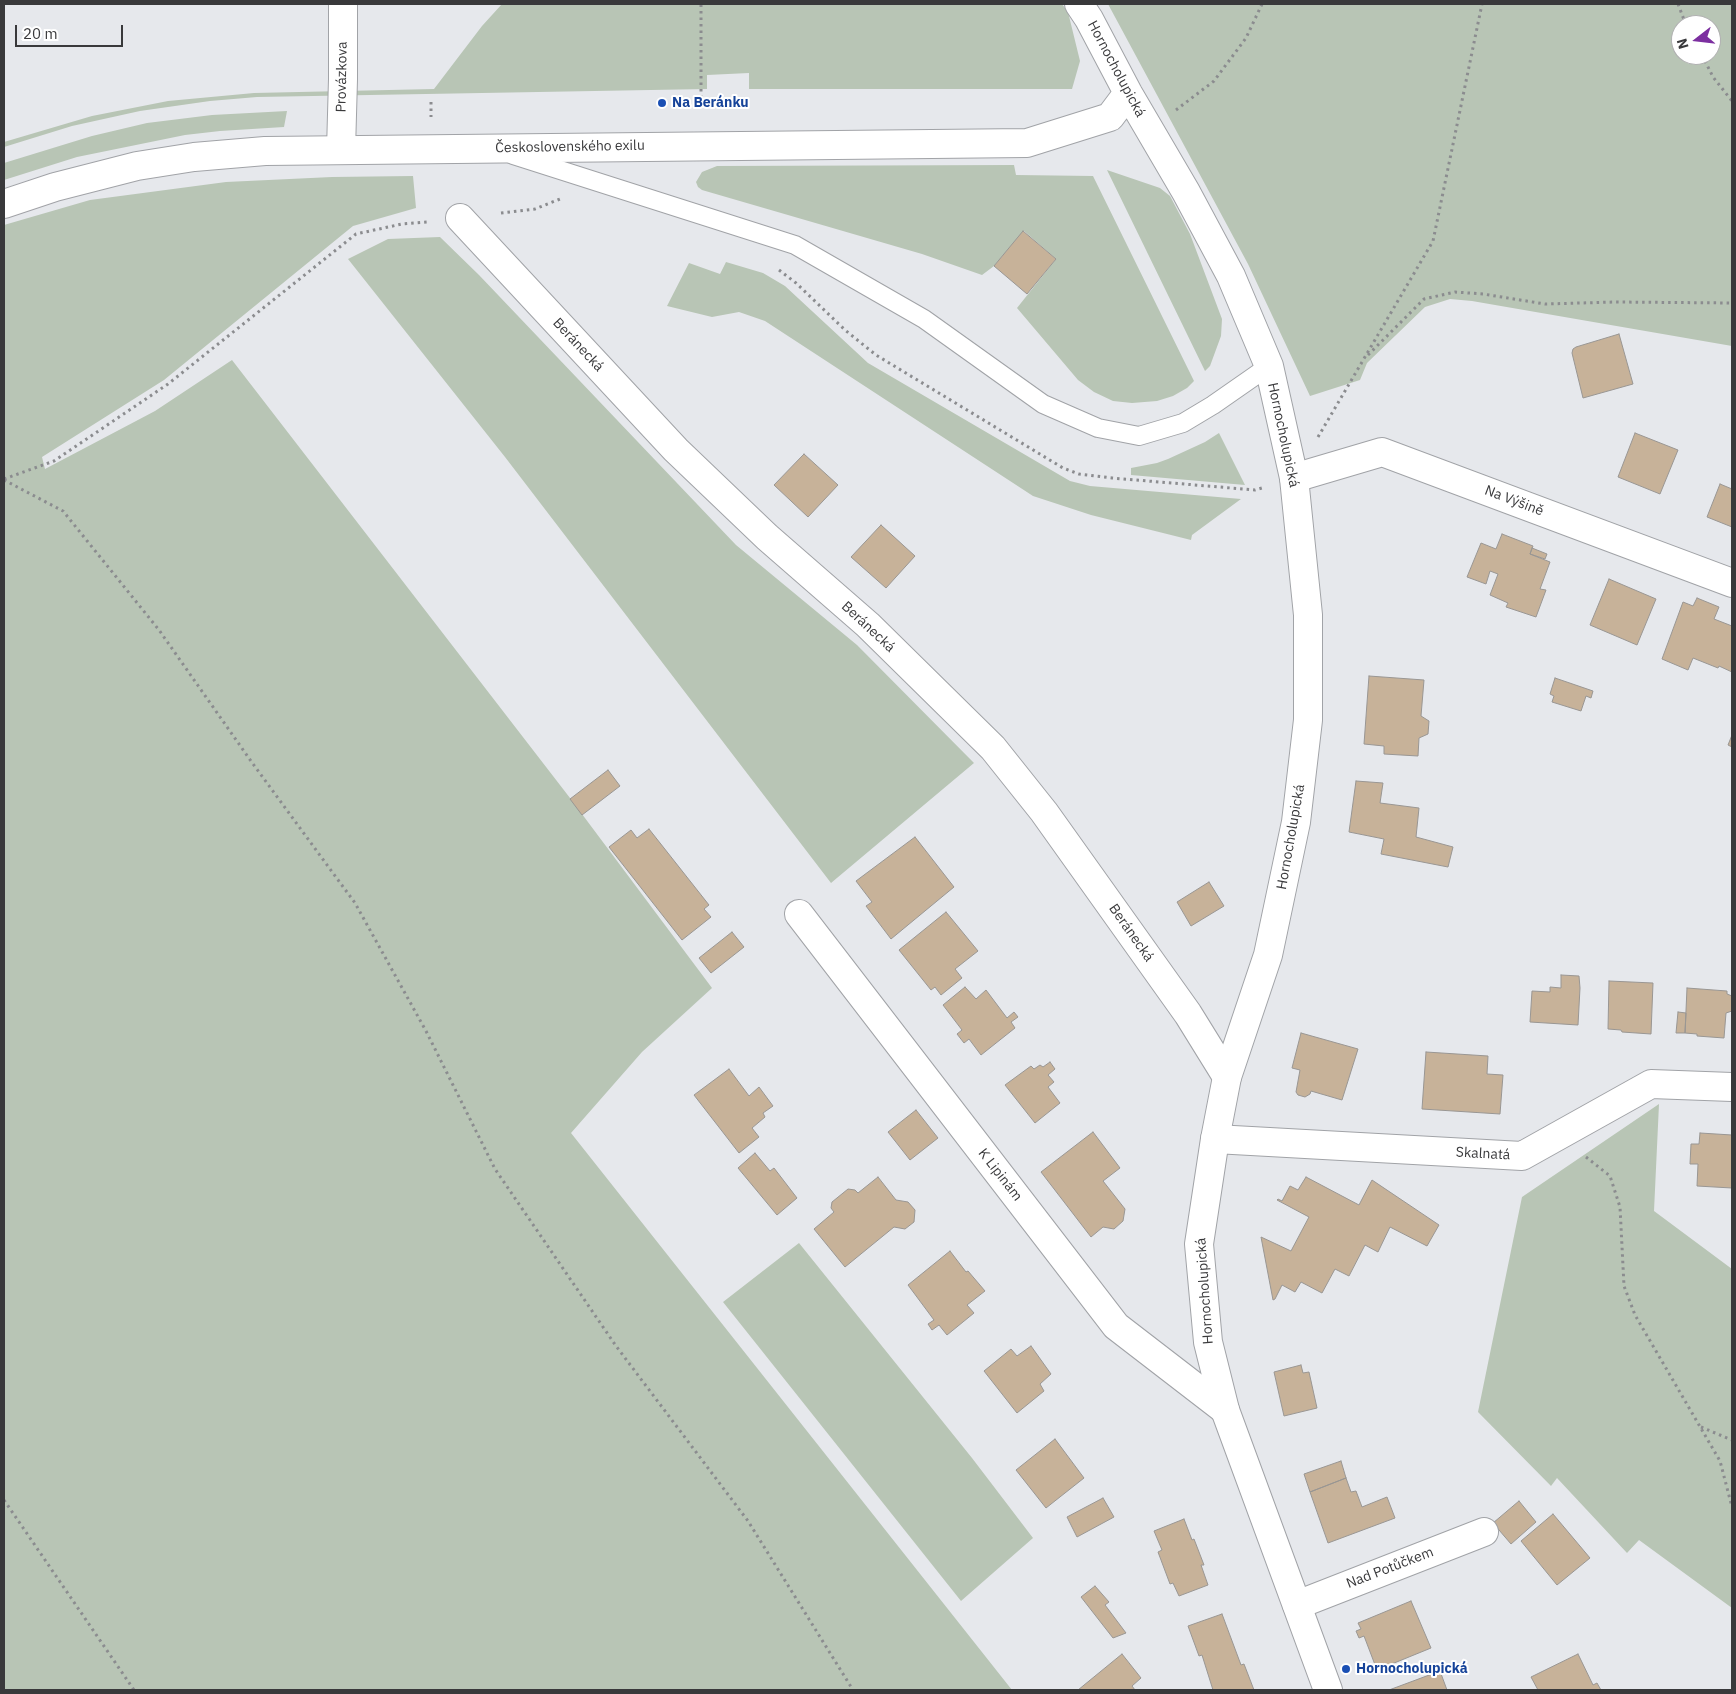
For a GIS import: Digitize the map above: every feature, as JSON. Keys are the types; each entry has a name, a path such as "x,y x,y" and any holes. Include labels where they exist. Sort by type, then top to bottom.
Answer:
{"street":[{"name":"Provázkova","path":"341,150 343,4"},
{"name":"Hornocholupická","path":"1079,4 1090,19 1128,94 1186,192 1231,276 1269,366 1294,478 1308,614 1308,720 1296,822 1268,955 1227,1077 1215,1139 1199,1244 1208,1342 1225,1410 1328,1690"},
{"name":"Československého exilu","path":"4,204 64,184 137,166 230,154 341,150 1027,142 1110,117 1128,94"},
{"name":"Beránecká","path":"460,218 676,450 767,537 868,625 993,748 1044,812 1188,1014 1227,1077"},
{"name":"Na Výšině","path":"1294,478 1382,452 1732,583"},
{"name":"K Lipinám","path":"799,914 1116,1326 1225,1410"},
{"name":"Skalnatá","path":"1215,1139 1522,1156 1651,1084 1732,1087"},
{"name":"Nad Potůčkem","path":"1297,1605 1484,1532"}],"lane":[{"path":"491,148 795,245 924,319 1043,404 1098,428 1139,436 1183,422 1213,405 1269,366"}],"path":[{"path":"701,4 701,98"},
{"path":"1150,130 1214,81 1246,38 1262,4"},
{"path":"1294,478 1433,241 1482,4"},
{"path":"1707,65 1713,77 1732,101"},
{"path":"4,480 54,461 168,384 356,234 402,224 535,208 565,197"},
{"path":"772,266 796,283 845,330 876,356 1063,468 1079,474 1093,476 1255,490"},
{"path":"1365,358 1424,299 1455,292 1545,304 1616,302 1732,303"},
{"path":"4,480 63,511 159,630 253,764 355,904 426,1031 495,1169 616,1346 748,1520 853,1690"},
{"path":"1558,1136 1610,1176 1620,1207 1624,1286 1635,1315 1720,1461 1732,1506"},
{"path":"1700,1427 1732,1440"},
{"path":"4,1500 134,1690"}],"green space":[{"path":"502,4 1062,4 1068,12 1080,61 1072,89 749,89 749,73 707,75 707,89 257,97 210,101 140,111 72,126 4,147 4,142 92,116 168,101 254,93 434,89 482,26"},
{"path":"1108,4 1732,4 1732,346 1472,301 1450,299 1425,307 1367,363 1360,380 1310,396 1248,264"},
{"path":"287,111 284,127 185,135 77,157 4,180 4,163 92,136 147,123 212,115"},
{"path":"1014,165 1016,175 1093,176 1194,381 1187,388 1173,396 1157,401 1132,403 1113,401 1094,392 1078,380 1017,308 1056,259 1024,231 994,266 982,275 922,254 702,190 696,182 702,172 717,166"},
{"path":"1107,170 1160,188 1170,196 1190,234 1222,319 1221,336 1210,366 1205,371"},
{"path":"413,176 416,208 353,226 164,380 42,457 45,469 155,411 232,360 570,798 712,988 642,1052 571,1133 1012,1690 4,1690 4,225 90,200 226,182 332,177"},
{"path":"440,237 479,275 736,545 857,645 974,763 831,883 505,457 348,259 388,239"},
{"path":"726,262 763,273 785,286 868,363 1070,481 1090,486 1241,499 1192,535 1191,540 1091,515 1033,496 765,321 739,312 712,317 667,306 689,263 720,274"},
{"path":"1219,433 1245,485 1131,475 1131,468 1168,459 1205,442"},
{"path":"1659,1104 1654,1211 1732,1269 1732,1608 1639,1540 1627,1553 1557,1478 1551,1486 1478,1412 1522,1197"},
{"path":"799,1243 972,1458 1033,1538 961,1601 723,1302"}],"building":[{"path":"1023,231 1056,259 1027,294 994,266"},
{"path":"1619,334 1633,384 1583,398 1572,353 1573,349"},
{"path":"1635,433 1678,450 1660,494 1618,477"},
{"path":"804,454 838,485 808,517 774,485"},
{"path":"1720,484 1732,489 1732,527 1707,517"},
{"path":"881,525 915,556 886,588 851,557"},
{"path":"1502,534 1533,546 1530,554 1550,562 1540,589 1546,590 1536,617 1506,607 1508,603 1490,595 1498,574 1490,571 1486,584 1467,577 1481,543 1496,549"},
{"path":"1532,548 1547,554 1545,559 1530,554"},
{"path":"1609,579 1656,599 1637,645 1590,625"},
{"path":"1697,598 1719,607 1714,619 1732,626 1732,672 1693,658 1688,670 1662,659 1683,602 1693,606"},
{"path":"1369,676 1424,680 1421,716 1429,721 1428,734 1419,738 1418,756 1384,754 1384,746 1364,744"},
{"path":"1555,678 1593,691 1591,698 1586,696 1581,711 1552,702 1554,696 1550,694"},
{"path":"1732,735 1732,747 1728,745"},
{"path":"608,770 620,786 582,815 570,799"},
{"path":"1356,781 1383,783 1380,803 1419,808 1416,837 1453,847 1448,867 1381,854 1384,839 1349,832"},
{"path":"649,829 709,905 704,909 711,917 682,940 609,847 631,830 637,838"},
{"path":"915,837 954,887 891,939 866,906 872,902 856,881"},
{"path":"1209,882 1224,906 1191,926 1177,902"},
{"path":"946,912 978,951 955,969 962,978 941,995 935,987 931,990 899,950"},
{"path":"732,932 744,947 711,973 699,958"},
{"path":"1561,975 1579,976 1578,1025 1530,1022 1532,991 1550,992 1550,987 1561,988"},
{"path":"1609,981 1653,983 1651,1034 1608,1029"},
{"path":"965,987 976,999 986,990 1007,1018 1014,1012 1018,1017 1011,1022 1015,1028 981,1055 969,1039 964,1043 957,1034 962,1030 943,1005"},
{"path":"1687,988 1727,991 1727,994 1732,996 1732,1011 1726,1013 1724,1038 1685,1033"},
{"path":"1678,1012 1686,1013 1685,1033 1676,1033"},
{"path":"1301,1033 1358,1049 1342,1100 1311,1091 1305,1097 1298,1095 1296,1092 1300,1070 1292,1068"},
{"path":"1426,1052 1488,1056 1487,1074 1503,1075 1500,1114 1422,1109"},
{"path":"1050,1062 1055,1069 1048,1075 1054,1082 1048,1087 1060,1103 1035,1123 1005,1085 1031,1066 1034,1069 1040,1065 1043,1067"},
{"path":"729,1069 749,1096 759,1087 773,1106 763,1113 765,1117 752,1128 759,1137 739,1153 694,1095"},
{"path":"916,1110 938,1138 910,1160 888,1132"},
{"path":"1093,1132 1120,1168 1103,1181 1125,1209 1123,1221 1114,1229 1103,1227 1091,1237 1041,1172"},
{"path":"1700,1133 1732,1135 1732,1188 1697,1186 1698,1164 1690,1164 1691,1144 1699,1144"},
{"path":"755,1153 770,1171 774,1168 797,1198 777,1215 738,1168"},
{"path":"878,1177 896,1200 908,1202 915,1210 914,1222 905,1229 894,1227 845,1267 814,1229 834,1212 831,1208 832,1202 848,1189 855,1190 858,1193"},
{"path":"1306,1177 1359,1205 1372,1180 1439,1225 1427,1246 1390,1227 1378,1252 1365,1245 1349,1276 1335,1269 1322,1293 1301,1282 1295,1292 1282,1285 1273,1300 1261,1237 1291,1251 1309,1217 1277,1200 1282,1201 1290,1186 1298,1190"},
{"path":"950,1251 966,1272 968,1271 985,1291 967,1305 974,1313 947,1335 939,1325 932,1330 928,1324 934,1320 908,1285"},
{"path":"1031,1346 1051,1374 1040,1384 1044,1391 1017,1413 984,1371 1011,1349 1017,1356"},
{"path":"1301,1365 1303,1373 1309,1372 1317,1408 1284,1416 1274,1372"},
{"path":"1055,1439 1084,1478 1046,1508 1016,1470"},
{"path":"1341,1461 1346,1478 1310,1492 1304,1474"},
{"path":"1346,1478 1351,1492 1356,1491 1362,1507 1387,1497 1395,1518 1328,1543 1310,1492"},
{"path":"1103,1498 1114,1517 1077,1537 1067,1517"},
{"path":"1519,1501 1536,1522 1511,1544 1493,1523"},
{"path":"1553,1514 1590,1558 1557,1585 1521,1541"},
{"path":"1184,1519 1204,1565 1201,1565 1208,1585 1179,1596 1173,1583 1170,1584 1158,1552 1162,1550 1154,1531"},
{"path":"1095,1586 1109,1602 1105,1605 1126,1633 1113,1638 1081,1597"},
{"path":"1411,1601 1431,1648 1377,1670 1364,1636 1359,1638 1356,1631 1361,1629 1358,1623"},
{"path":"1222,1614 1241,1665 1244,1664 1254,1690 1213,1690 1202,1655 1199,1656 1188,1626"},
{"path":"1122,1654 1141,1678 1132,1686 1135,1690 1078,1690"},
{"path":"1578,1654 1593,1685 1597,1683 1601,1690 1538,1690 1531,1677"},
{"path":"1440,1671 1447,1690 1389,1690"}],"place":[{"name":"Na Beránku","path":"662,103"},
{"name":"Hornocholupická","path":"1346,1669"}]}
